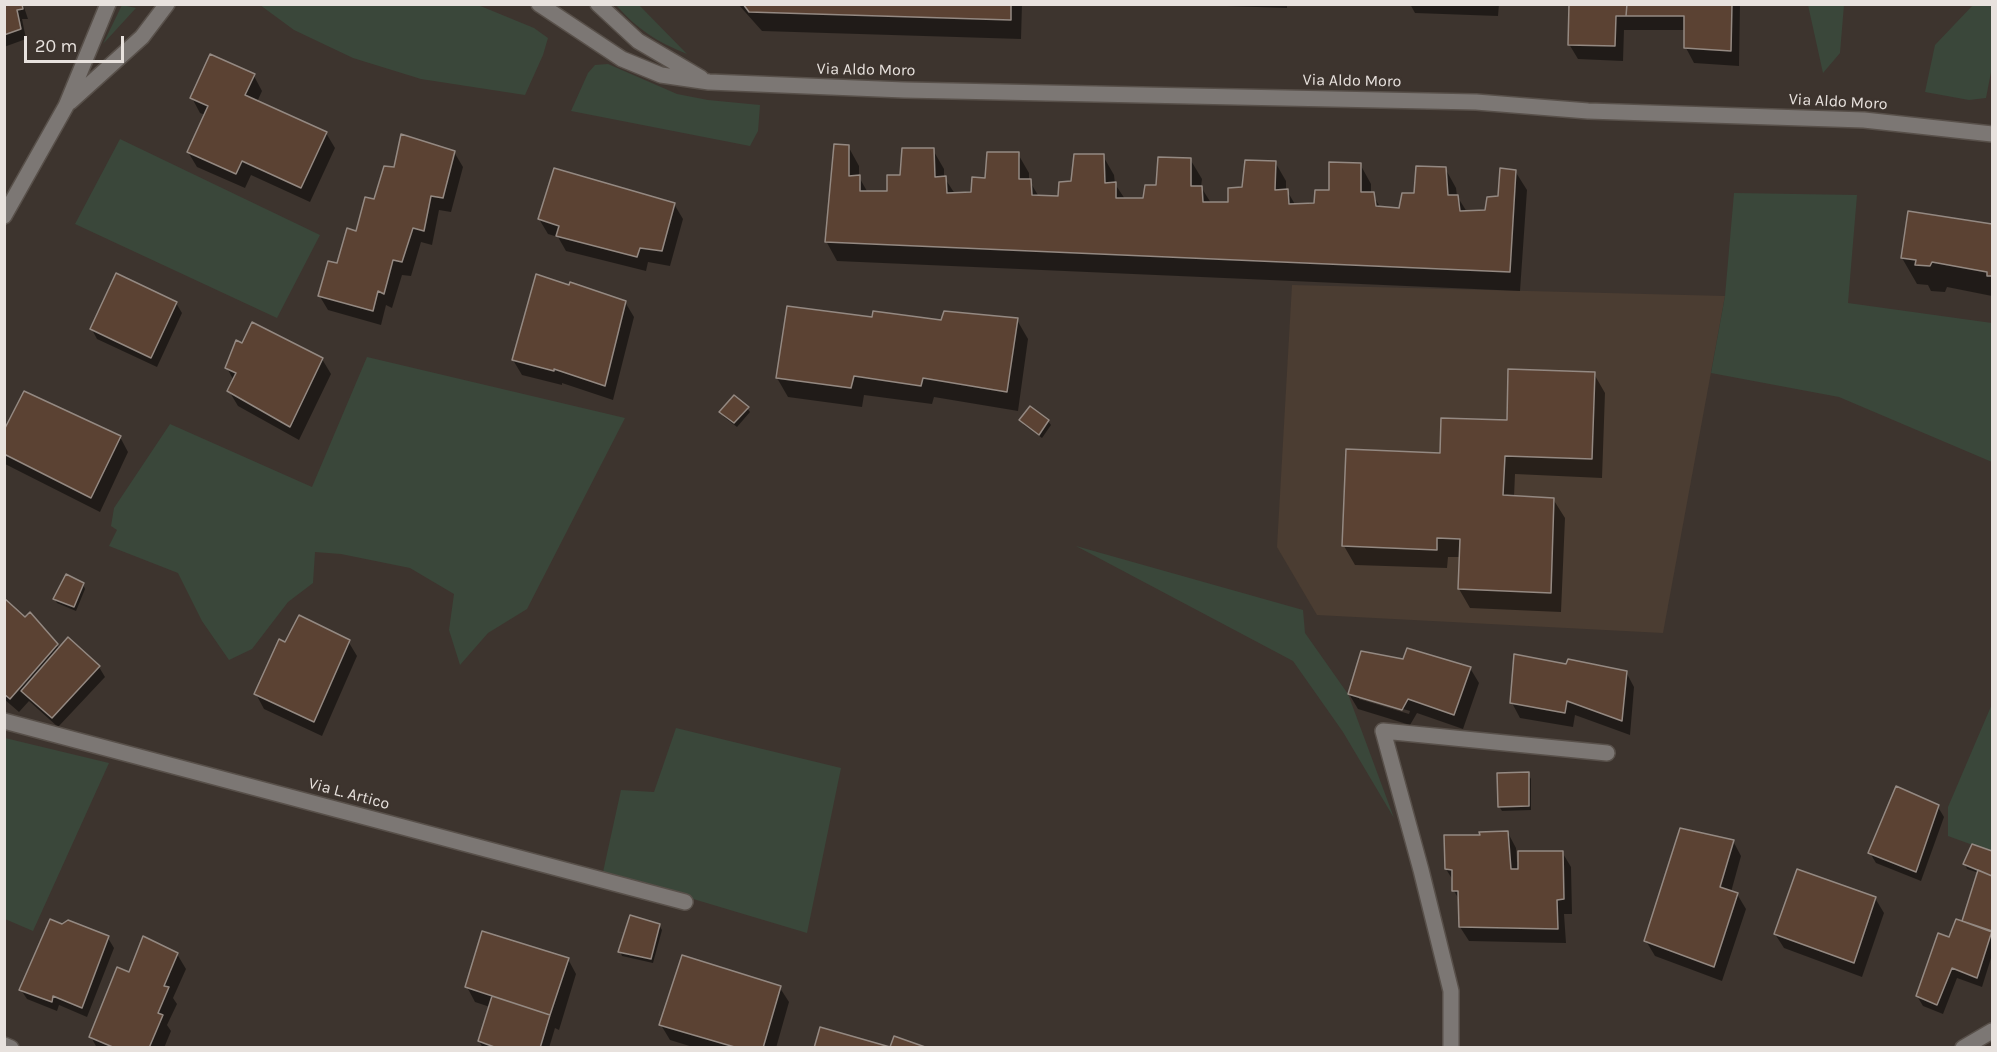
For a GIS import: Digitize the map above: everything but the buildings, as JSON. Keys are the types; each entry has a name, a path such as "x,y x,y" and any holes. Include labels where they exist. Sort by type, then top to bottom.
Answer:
{"street":[{"path":"4,216 66,106 108,4"},
{"path":"66,106 142,37 167,4"},
{"name":"Via Aldo Moro","path":"539,4 622,59 661,75 709,82 904,90 1476,102 1588,111 1864,120 1992,134"},
{"name":"Via Aldo Moro","path":"598,4 638,41 709,82"},
{"name":"Via L. Artico","path":"4,721 685,902"},
{"path":"1451,1047 1450,991 1421,870 1383,731 1607,753"},
{"path":"1963,1047 1992,1031"},
{"path":"4,1045 11,1047"}],"shaded area":[{"path":"1292,285 1725,296 1663,633 1317,615 1277,547"}],"green space":[{"path":"1974,4 1992,5 1992,67 1986,98 1969,100 1925,92 1935,45"},
{"path":"122,5 136,8 103,44"},
{"path":"260,5 478,5 534,28 548,38 525,95 421,79 353,58 294,30"},
{"path":"616,5 639,5 687,54 648,34"},
{"path":"1808,5 1844,5 1840,53 1823,73"},
{"path":"608,64 677,94 708,100 760,105 758,131 750,146 571,111 588,73 595,65"},
{"path":"120,139 320,235 277,318 75,224"},
{"path":"1734,193 1857,195 1848,303 1992,323 1992,462 1839,397 1711,373 1725,296"},
{"path":"367,357 625,418 527,609 488,633 460,665 449,630 454,594 410,568 341,554 315,552 313,583 288,602 252,649 229,660 202,621 178,573 109,546 117,530 111,526 114,508 170,424 312,487"},
{"path":"1076,546 1303,610 1305,633 1348,694 1394,818 1343,732 1293,661"},
{"path":"1992,704 1992,852 1948,836 1948,807"},
{"path":"676,728 841,768 807,933 603,872 621,790 654,792"},
{"path":"5,738 109,763 33,931 5,919"}]}
